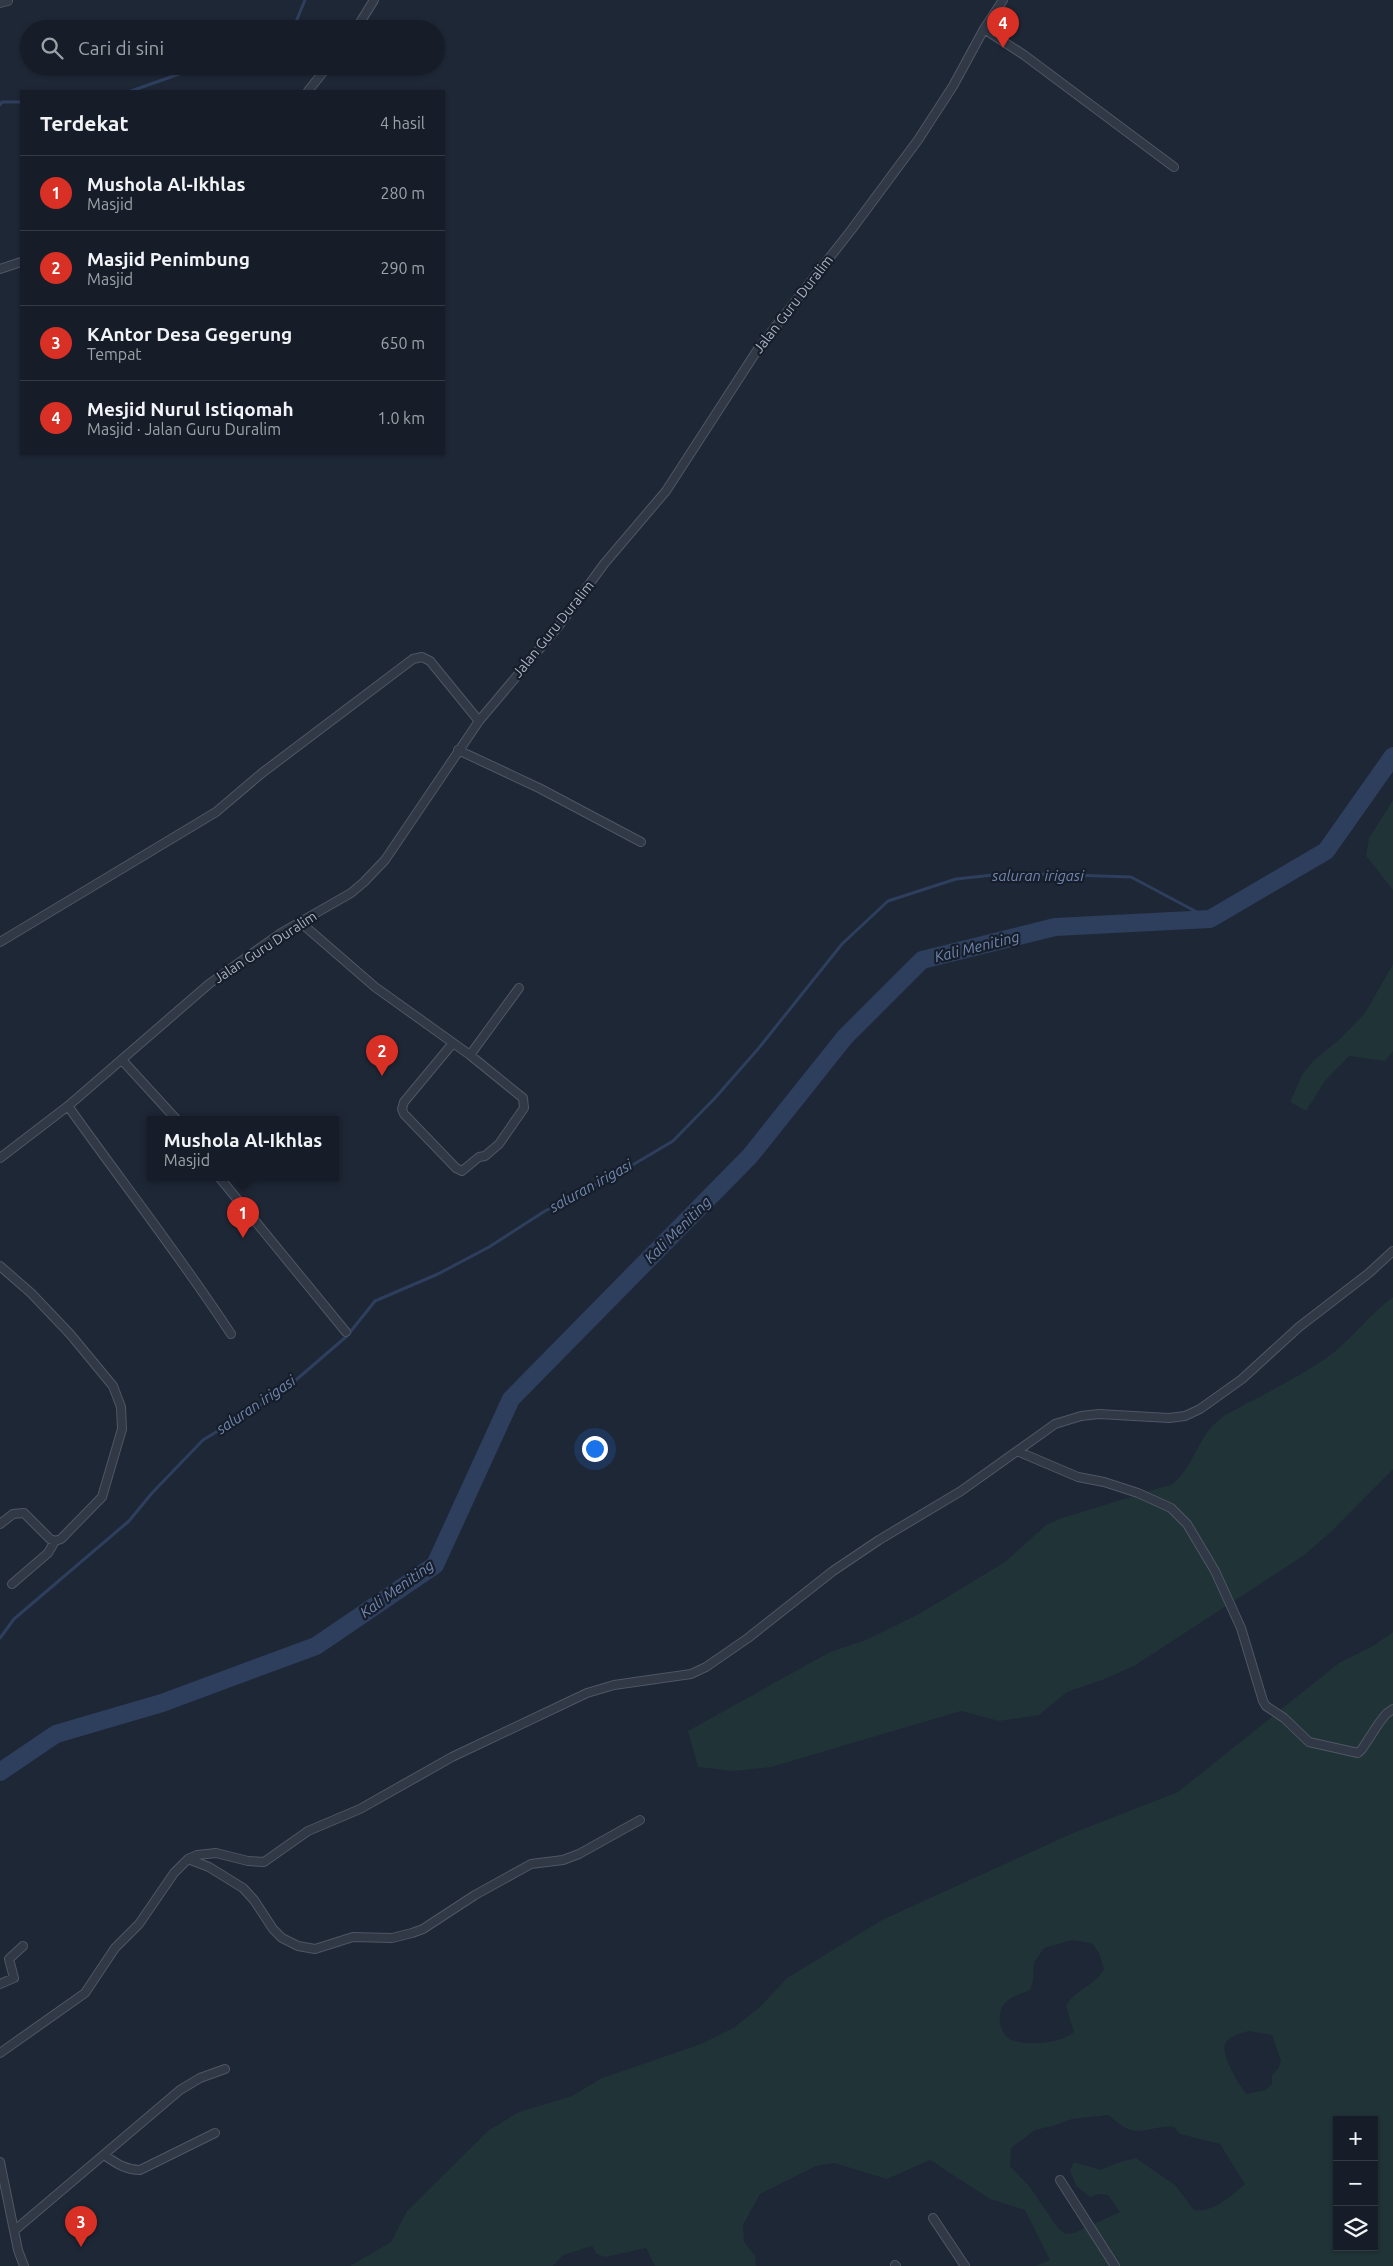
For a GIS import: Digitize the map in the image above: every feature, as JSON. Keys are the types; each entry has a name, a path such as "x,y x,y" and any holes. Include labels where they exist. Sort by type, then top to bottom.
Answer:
{"street":[{"path":"362,20 374,0"},
{"name":"Jalan Guru Duralim","path":"0,1158 68,1106 209,984 300,922 351,893 376,870 394,848 479,721 558,627 604,564 666,491 753,355 852,230 918,140 953,86 984,29 1003,0"},
{"path":"984,29 1032,61 1174,167"},
{"path":"309,90 321,75"},
{"path":"0,269 20,262"},
{"path":"0,942 216,812 262,773 413,659 422,657 430,661 479,721"},
{"path":"458,750 540,788 641,842"},
{"path":"300,922 375,987 470,1054 522,1097 525,1105 492,1151 485,1156 479,1157 462,1170 456,1168 404,1114 402,1109 404,1102 453,1043"},
{"path":"470,1054 519,988"},
{"path":"122,1060 173,1116"},
{"path":"68,1106 191,1274 231,1334"},
{"path":"222,1181 346,1332"},
{"path":"0,2053 85,1993 116,1948 139,1924 174,1873 188,1859 197,1855 216,1853 248,1861 264,1862 308,1831 360,1809 452,1757 587,1693 614,1686 691,1674 706,1667 748,1638 833,1571 879,1540 961,1491 1054,1424 1081,1416 1116,1414 1169,1418 1185,1416 1200,1409 1242,1379 1300,1327 1369,1273 1393,1251"},
{"path":"0,1266 31,1293 70,1334 113,1386 121,1407 122,1428 102,1498 61,1538 55,1541 48,1553 12,1584"},
{"path":"1017,1450 1078,1477 1104,1482 1138,1493 1171,1508 1187,1524 1215,1571 1240,1628 1263,1701 1309,1742 1358,1752 1386,1714 1393,1709"},
{"path":"0,1524 13,1514 24,1513 50,1539 55,1541"},
{"path":"188,1859 209,1867 243,1888 254,1900 273,1929 282,1938 298,1946 315,1949 353,1937 392,1938 423,1929 475,1895 531,1864 562,1860 579,1854 640,1820"},
{"path":"0,1984 14,1978 8,1959 23,1946"},
{"path":"15,2230 180,2090 200,2078 225,2069"},
{"path":"104,2155 118,2165 130,2170 140,2170 215,2133"},
{"path":"0,2162 18,2250 24,2266"},
{"path":"1060,2180 1115,2266"},
{"path":"932,2218 965,2266"}],"green space":[{"path":"1393,800 1393,890 1366,856 1369,838"},
{"path":"1393,964 1393,1051 1385,1061 1349,1056 1325,1081 1306,1111 1290,1102 1302,1075 1313,1061 1340,1039 1365,1013"},
{"path":"1393,1297 1393,1469 1332,1531 1303,1556 1134,1666 1067,1692 1039,1715 999,1721 961,1711 771,1767 734,1771 698,1767 688,1731 830,1652 866,1640 919,1614 1005,1562 1046,1525 1062,1518 1173,1484 1187,1467 1202,1440 1215,1423 1225,1415 1325,1359"},
{"path":"1393,1632 1393,2266 1035,2266 1050,2260 1025,2210 990,2199 930,2160 887,2179 834,2163 816,2166 760,2194 743,2225 744,2242 755,2256 756,2266 655,2266 646,2248 605,2257 597,2254 592,2246 563,2255 553,2266 350,2266 391,2242 407,2211 489,2130 519,2112 572,2096 602,2078 701,2044 735,2027 762,2005 787,1978 882,1920 1073,1833 1178,1792 1339,1663 1373,1646","holes":["1072,1940 1092,1943 1099,1953 1104,1969 1095,1980 1074,1996 1066,2006 1074,2032 1061,2039 1045,2042 1029,2043 1009,2039 1000,2024 1000,2012 1003,2006 1014,1996 1030,1990 1033,1981 1034,1963 1044,1948","1249,2031 1272,2035 1281,2061 1278,2069 1272,2075 1272,2084 1265,2090 1247,2094 1232,2070 1224,2049 1229,2039","1108,2115 1122,2126 1131,2130 1142,2131 1168,2126 1174,2127 1180,2134 1220,2144 1245,2184 1215,2206 1208,2209 1194,2210 1175,2185 1136,2158 1101,2170 1074,2162 1070,2170 1076,2186 1090,2197 1099,2194 1108,2195 1120,2212 1074,2233 1065,2234 1058,2228 1029,2186 1010,2166 1011,2148 1035,2130 1072,2119"]}],"waterway":[{"name":"saluran irigasi","path":"297,20 305,0"},
{"name":"saluran irigasi","path":"134,90 176,75"},
{"name":"saluran irigasi","path":"0,105 2,102 20,102"},
{"name":"Kali Meniting","path":"0,1772 56,1734 162,1703 316,1646 435,1565 511,1399 750,1156 845,1037 922,960 1055,927 1210,919 1326,851 1393,756"},
{"name":"saluran irigasi","path":"0,1638 14,1619 129,1521 152,1493 203,1440 282,1392 347,1336 375,1301 438,1274 489,1247 545,1211 624,1170 673,1141 715,1098 758,1049 842,944 888,901 956,879 1012,873 1131,877 1210,919"}],"place":[{"name":"Mesjid Nurul Istiqomah","path":"1003,48"},
{"name":"Masjid Penimbung","path":"382,1076"},
{"name":"Mushola Al-Ikhlas","path":"243,1238"},
{"name":"KAntor Desa Gegerung","path":"81,2247"}]}
